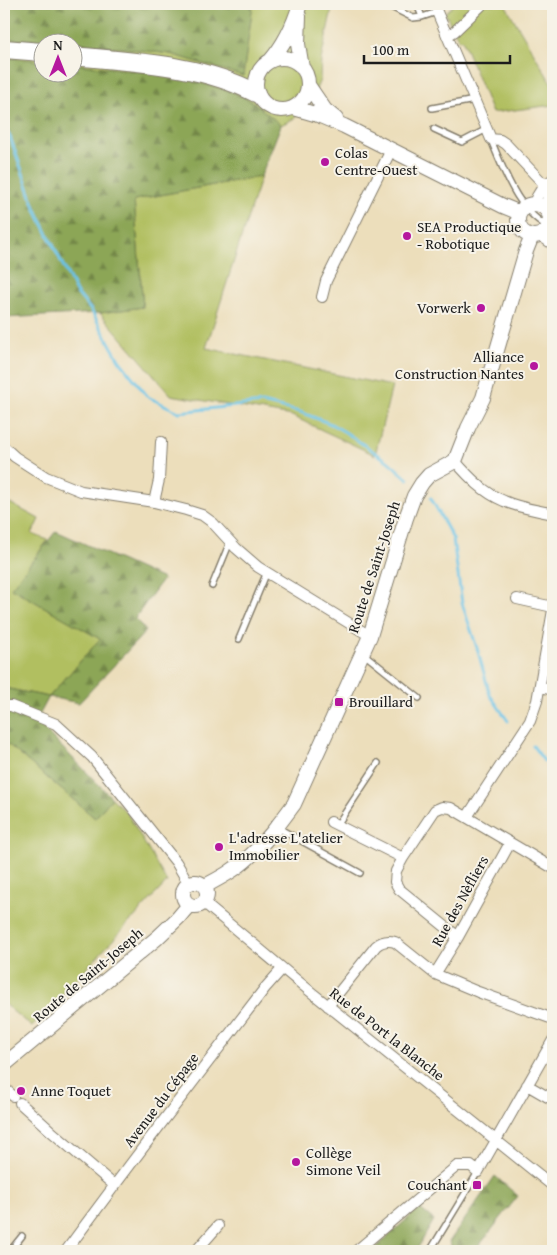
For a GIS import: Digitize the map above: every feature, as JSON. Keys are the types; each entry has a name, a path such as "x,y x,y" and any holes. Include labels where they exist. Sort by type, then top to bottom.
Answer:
{"highway":[{"path":"4,49 32,51"},
{"path":"82,57 181,69 234,83 256,93"}],"street":[{"path":"447,36 455,31 483,4"},
{"path":"270,60 278,58 295,62 307,76 308,85 305,98 294,108 285,111 273,110 263,103 256,93 255,82 262,66 281,47 299,5"},
{"path":"299,5 298,44 302,68"},
{"path":"435,8 489,134 506,144 551,184 542,221 526,251 483,398 468,428 455,461 488,493 503,501 553,514"},
{"path":"308,85 325,110 344,126"},
{"path":"294,108 318,115 344,126 503,206 542,221"},
{"path":"322,297 326,281 391,150"},
{"path":"154,502 159,480 161,442"},
{"path":"4,447 15,457 46,477 81,490 154,502 202,515 213,523 230,542 258,567 370,636"},
{"name":"Route de Saint-Joseph","path":"205,886 248,858 277,828 294,804 370,636 414,496 429,476 455,461"},
{"path":"517,599 553,607"},
{"path":"467,817 530,721 540,687 553,610"},
{"path":"540,687 553,690"},
{"path":"4,706 11,706 56,724 92,757 176,862 189,884"},
{"path":"458,937 399,889 395,882 396,870 435,810 442,807 451,808 553,868"},
{"path":"334,823 403,858"},
{"name":"Rue des Nèfliers","path":"435,974 458,937 510,842"},
{"path":"193,882 199,882 205,886 208,895 204,903 198,906 189,905 183,894 185,888 193,882"},
{"name":"Rue de Port la Blanche","path":"204,903 282,969 553,1186"},
{"name":"Route de Saint-Joseph","path":"4,1065 157,938 189,905"},
{"path":"328,1006 376,946 387,940 395,942 435,974 553,1019"},
{"name":"Avenue du Cépage","path":"66,1251 260,994 282,969"},
{"path":"356,1251 457,1166 470,1166 478,1172 553,1040"},
{"path":"527,1085 553,1100"},
{"path":"4,1088 114,1185"},
{"path":"196,1251 218,1226"}],"lane":[{"path":"385,4 413,18 422,17 435,8"},
{"path":"417,4 422,17"},
{"path":"432,108 475,100"},
{"path":"434,129 462,142 489,134 512,189 542,221"},
{"path":"212,586 230,542"},
{"path":"239,639 267,572"},
{"path":"362,653 418,698"},
{"path":"334,823 378,763"},
{"path":"277,828 360,873"},
{"path":"430,1251 478,1172"},
{"path":"10,1251 22,1236"}],"green space":[{"path":"4,4 253,4 243,76 171,54 82,43 82,32 32,32 32,40 4,39"},
{"path":"253,4 333,4 321,60 320,80 310,103 293,119 281,125 253,102 149,72 82,65 82,43 171,54 243,75"},
{"path":"455,4 505,4 553,86 553,105 492,113 462,39 459,40 445,13"},
{"path":"4,39 32,40 32,60 4,59"},
{"path":"4,59 32,60 32,82 82,82 82,65 180,77 233,92 253,102 281,125 261,176 134,200 143,307 100,313 4,318"},
{"path":"261,176 206,348 392,386 375,455 292,416 171,395 100,313 143,307 134,200"},
{"path":"4,500 39,519 32,534 48,540 12,588 100,639 49,697 4,688"},
{"path":"56,531 163,579 135,618 146,631 79,703 49,697 100,639 11,588"},
{"path":"4,688 49,697 36,721 112,798 95,818 4,741"},
{"path":"4,741 95,818 112,798 127,813 167,882 32,1027 4,1004"},
{"path":"495,1176 518,1196 475,1251 454,1251 449,1242"},
{"path":"419,1208 434,1220 416,1251 372,1251"}],"waterway":[{"path":"4,127 10,137 36,210 76,292 91,310 119,360 148,397 179,412 262,403 300,412 331,424 345,432 389,462 408,479"},
{"path":"431,498 453,539 462,603 490,695 508,721"},
{"path":"533,746 544,761"}],"place":[{"name":"Colas Centre-Ouest","path":"325,162"},
{"name":"SEA Productique - Robotique","path":"407,236"},
{"name":"Vorwerk","path":"481,308"},
{"name":"Alliance Construction Nantes","path":"534,366"},
{"name":"Brouillard","path":"339,702"},
{"name":"L'adresse L'atelier Immobilier","path":"219,847"},
{"name":"Anne Toquet","path":"21,1091"},
{"name":"Collège Simone Veil","path":"296,1162"},
{"name":"Couchant","path":"477,1185"}]}
